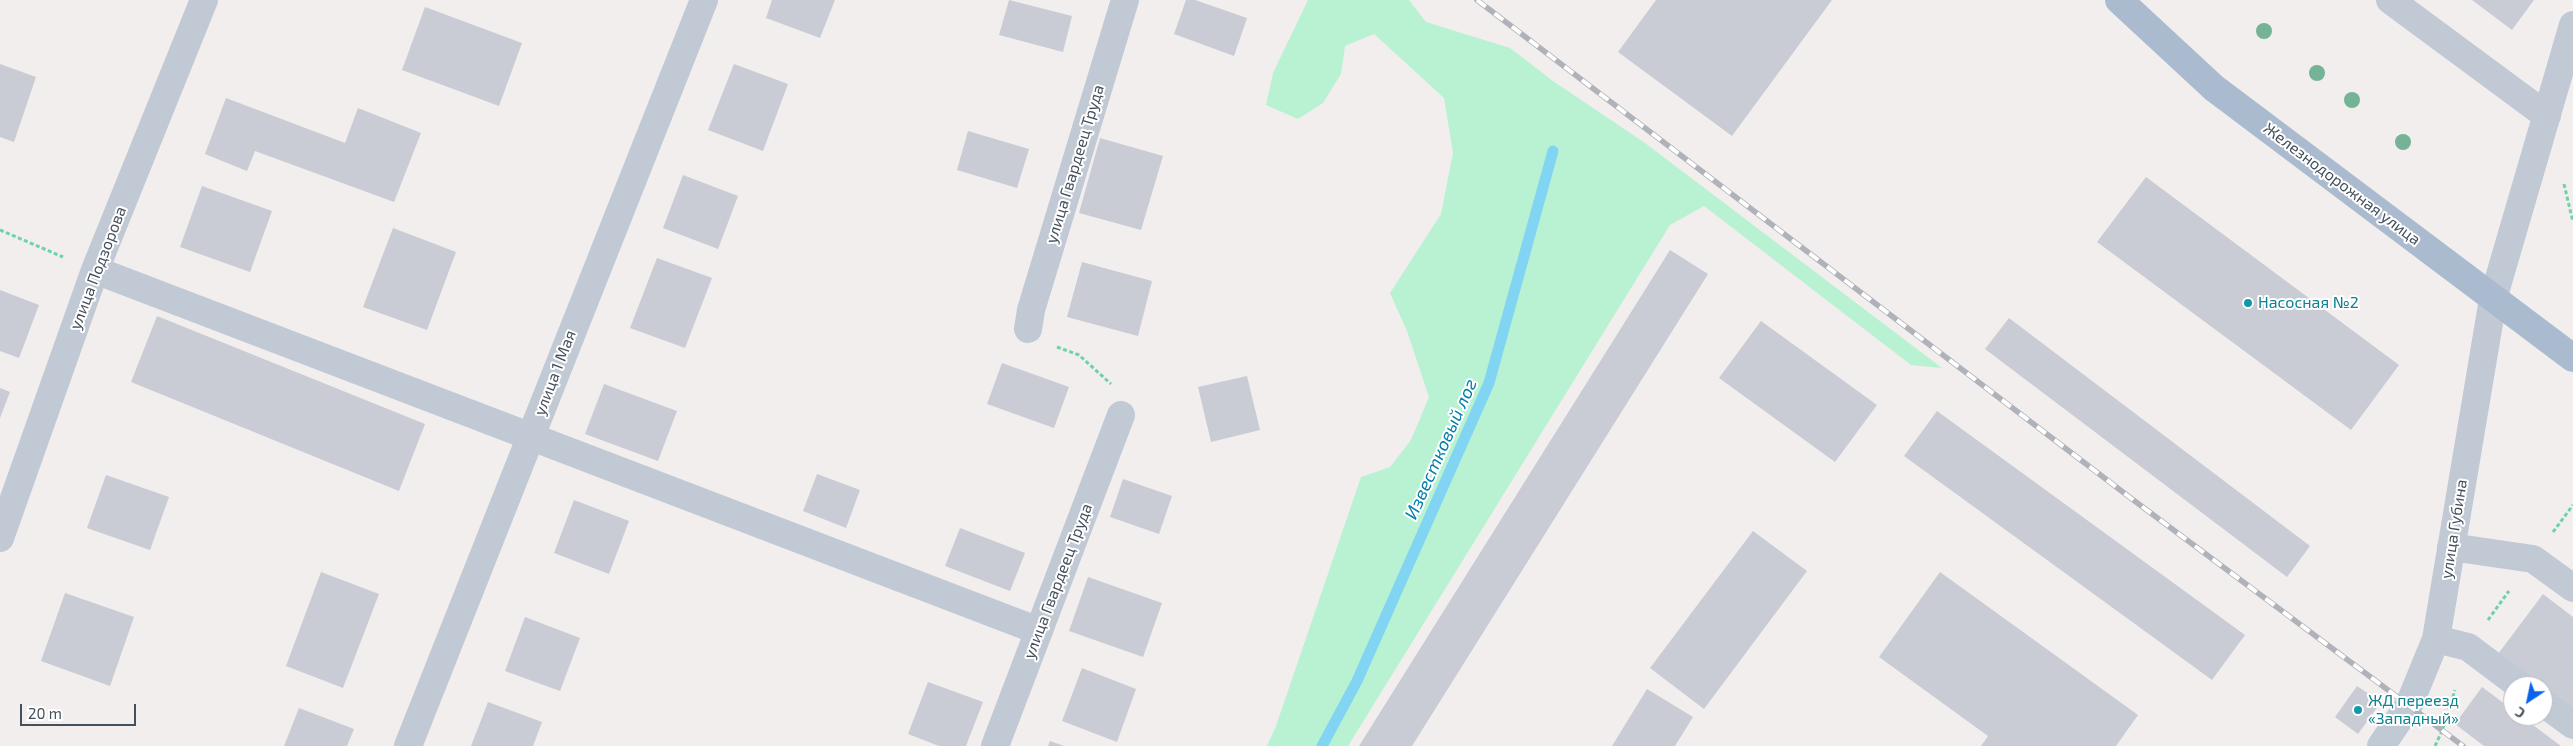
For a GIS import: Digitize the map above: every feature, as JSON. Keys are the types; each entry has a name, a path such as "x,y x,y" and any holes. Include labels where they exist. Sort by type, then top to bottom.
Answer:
{"main road":[{"name":"Железнодорожная улица","path":"2119,0 2214,88 2573,358"}],"street":[{"name":"улица Подзорова","path":"0,538 96,270 204,0"},
{"name":"улица 1 Мая","path":"408,746 704,0"},
{"name":"улица Гвардеец Труда","path":"1028,329 1031,310 1125,0"},
{"path":"2390,0 2547,116"},
{"name":"улица Губина","path":"2381,746 2408,705 2436,639 2493,299 2573,25"},
{"path":"96,270 1039,632"},
{"name":"улица Гвардеец Труда","path":"996,746 1121,415"},
{"path":"2452,547 2533,559 2573,588"},
{"path":"2436,639 2468,647 2507,676"},
{"path":"2553,710 2573,725"}],"path":[{"path":"0,230 96,270"},
{"path":"1028,329 1041,341 1079,355 1111,382 1121,415"},
{"path":"2568,512 2573,505"}],"green space":[{"path":"1308,0 1409,0 1426,22 1510,48 1553,81 1645,143 1942,368 1911,365 1704,206 1670,225 1348,746 1267,746 1276,726 1361,477 1390,467 1411,440 1429,397 1407,331 1390,293 1441,214 1453,153 1444,98 1374,34 1345,46 1341,74 1323,103 1298,119 1266,105 1273,73"}],"building":[{"path":"772,0 835,0 820,38 766,18"},
{"path":"1009,0 1072,16 1063,52 999,35"},
{"path":"1186,0 1195,0 1247,18 1234,56 1174,34"},
{"path":"1656,0 1832,0 1732,136 1618,52"},
{"path":"2472,0 2534,0 2512,30"},
{"path":"425,7 522,43 499,106 402,70"},
{"path":"0,64 36,77 14,142 0,137"},
{"path":"734,64 788,84 763,151 708,130"},
{"path":"226,98 345,143 358,108 421,133 394,202 255,151 247,171 205,154"},
{"path":"968,131 1029,149 1017,188 957,170"},
{"path":"1100,138 1163,156 1141,230 1079,213"},
{"path":"683,175 738,196 718,249 663,228"},
{"name":"Насосная №2","path":"2146,177 2399,365 2351,430 2097,242"},
{"path":"202,186 272,211 250,272 180,247"},
{"path":"393,228 456,252 427,330 363,307"},
{"path":"1670,250 1708,274 1412,746 1359,746"},
{"path":"657,258 712,278 685,348 630,328"},
{"path":"1082,262 1152,281 1138,336 1067,317"},
{"path":"0,290 39,305 19,358 0,351"},
{"path":"157,316 425,424 399,491 131,382"},
{"path":"2009,318 2310,546 2287,577 1985,349"},
{"path":"1761,321 1877,405 1835,462 1719,378"},
{"path":"1002,363 1069,387 1054,428 987,404"},
{"path":"1247,376 1260,430 1211,442 1198,387"},
{"path":"604,384 677,411 658,461 585,434"},
{"path":"0,388 10,392 0,418"},
{"path":"1937,411 2245,635 2212,680 1904,456"},
{"path":"817,474 860,490 846,528 803,511"},
{"path":"106,475 169,497 150,550 87,528"},
{"path":"1123,479 1172,496 1159,534 1110,517"},
{"path":"574,500 629,521 609,574 554,553"},
{"path":"960,528 1025,553 1010,591 945,566"},
{"path":"1753,531 1807,571 1704,709 1650,668"},
{"path":"321,572 379,594 343,688 286,666"},
{"path":"1940,572 2138,715 2116,746 1981,746 1988,736 1879,657"},
{"path":"1088,577 1162,603 1143,657 1069,631"},
{"path":"65,593 134,617 110,686 41,661"},
{"path":"2543,594 2573,617 2573,710 2553,695 2553,676 2527,676 2498,654"},
{"path":"525,617 580,638 560,691 505,671"},
{"path":"1082,668 1136,689 1117,742 1062,721"},
{"path":"928,682 983,702 966,746 939,746 908,734"},
{"name":"ЖД переезд «Западный»","path":"2357,686 2381,702 2358,734 2335,717"},
{"path":"2482,687 2503,703 2503,726 2534,726 2561,746 2484,746 2455,724"},
{"path":"1647,689 1693,717 1675,746 1612,746"},
{"path":"488,702 542,722 533,746 471,746"},
{"path":"299,708 354,729 347,746 284,746"},
{"path":"1050,741 1064,746 1048,746"}],"waterway":[{"name":"Известковый лог","path":"1322,746 1357,681 1489,383 1553,151"}],"railway":[{"path":"1477,0 2132,499 2463,746"}],"place":[{"name":"Насосная №2","path":"2248,303"},
{"name":"ЖД переезд «Западный»","path":"2358,710"}]}
